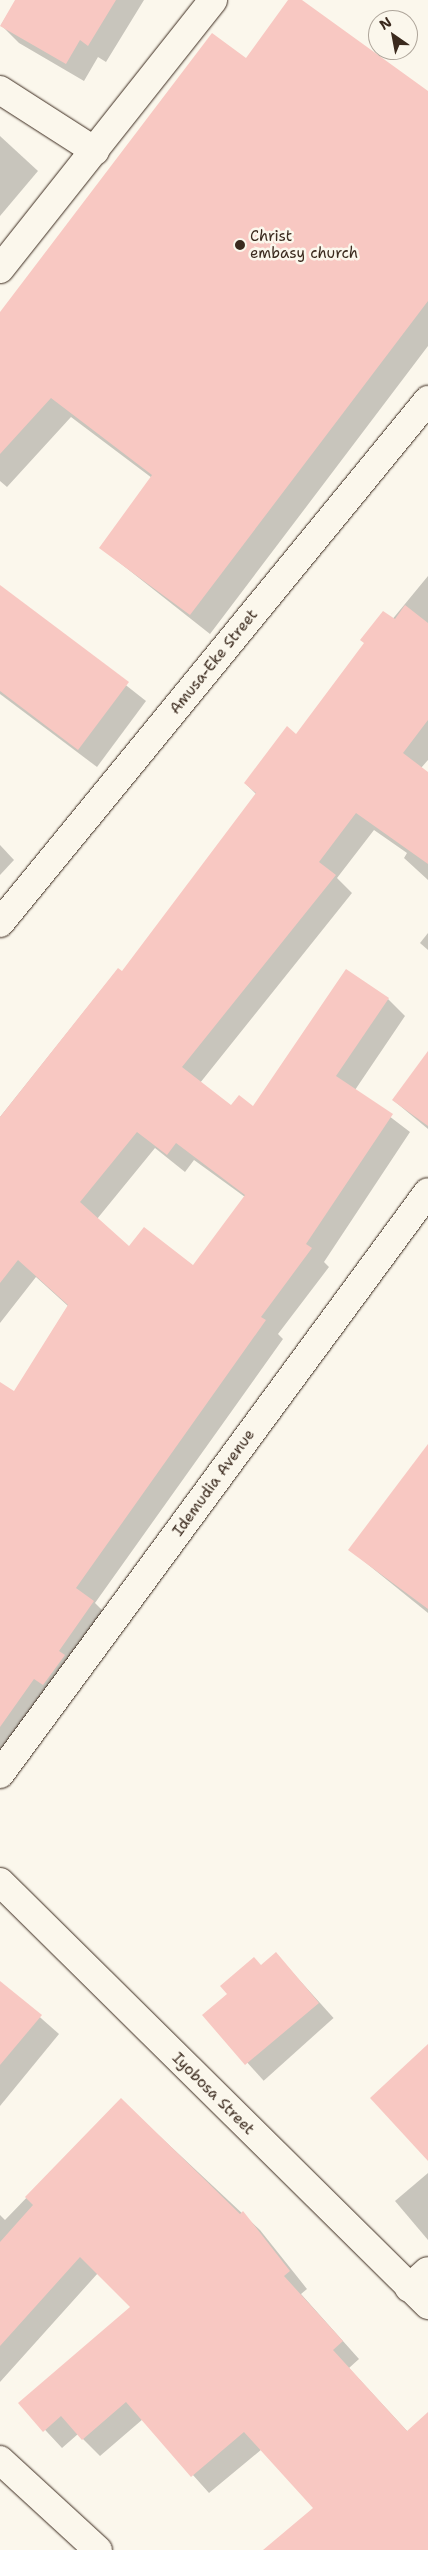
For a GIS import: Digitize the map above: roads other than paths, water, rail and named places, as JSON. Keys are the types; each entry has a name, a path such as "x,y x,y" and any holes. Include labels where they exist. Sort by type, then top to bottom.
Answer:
{"street":[{"path":"0,269 213,0"},
{"path":"0,90 95,151"},
{"name":"Amusa-Eke Street","path":"0,923 428,400"},
{"name":"Idemudia Avenue","path":"0,1774 428,1192"},
{"name":"Iyobosa Street","path":"0,1882 422,2288"},
{"path":"0,2460 98,2550"}],"place":[{"name":"Christ embasy church","path":"240,245"}]}
